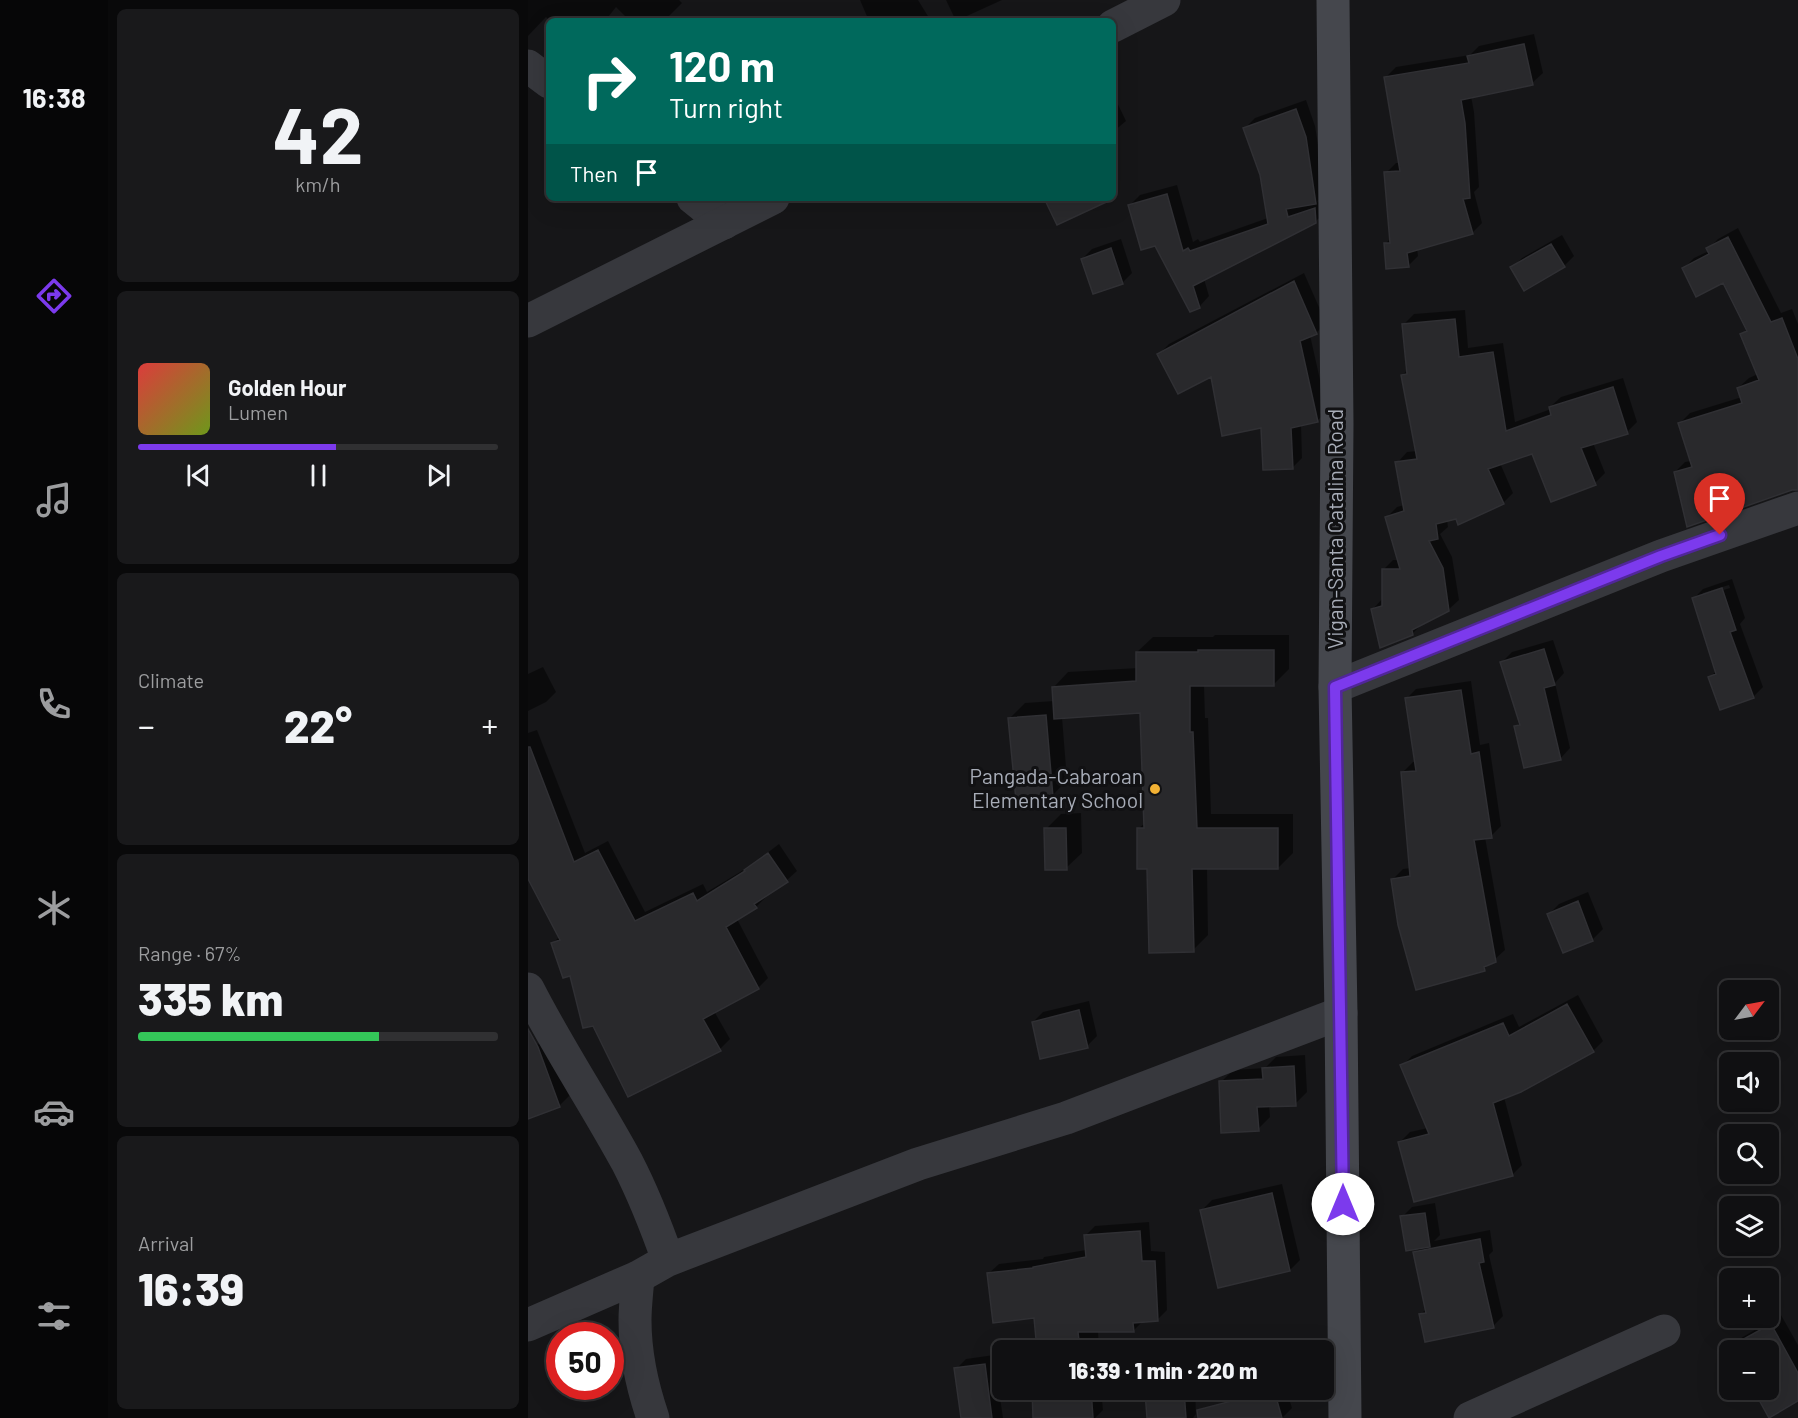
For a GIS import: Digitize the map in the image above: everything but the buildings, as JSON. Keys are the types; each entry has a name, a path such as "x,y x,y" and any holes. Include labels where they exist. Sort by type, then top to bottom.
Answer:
{"main road":[{"name":"Vigan-Santa Catalina Road","path":"1333,0 1335,687 1345,1418"}],"street":[{"path":"1116,24 1164,0"},
{"path":"528,66 546,80"},
{"path":"697,201 724,223"},
{"path":"528,321 766,201"},
{"path":"1335,687 1661,556 1798,508"},
{"path":"528,989 627,1162 650,1210 668,1260"},
{"path":"528,1325 638,1277 668,1260 918,1164 1066,1118 1341,1013"},
{"path":"638,1277 635,1319 637,1351 644,1390 653,1418"},
{"path":"1470,1418 1664,1331"}],"place":[{"name":"Pangada-Cabaroan Elementary School","path":"1155,789"}],"route":[{"path":"1343,1204 1335,687 1661,556 1720,535"}]}
